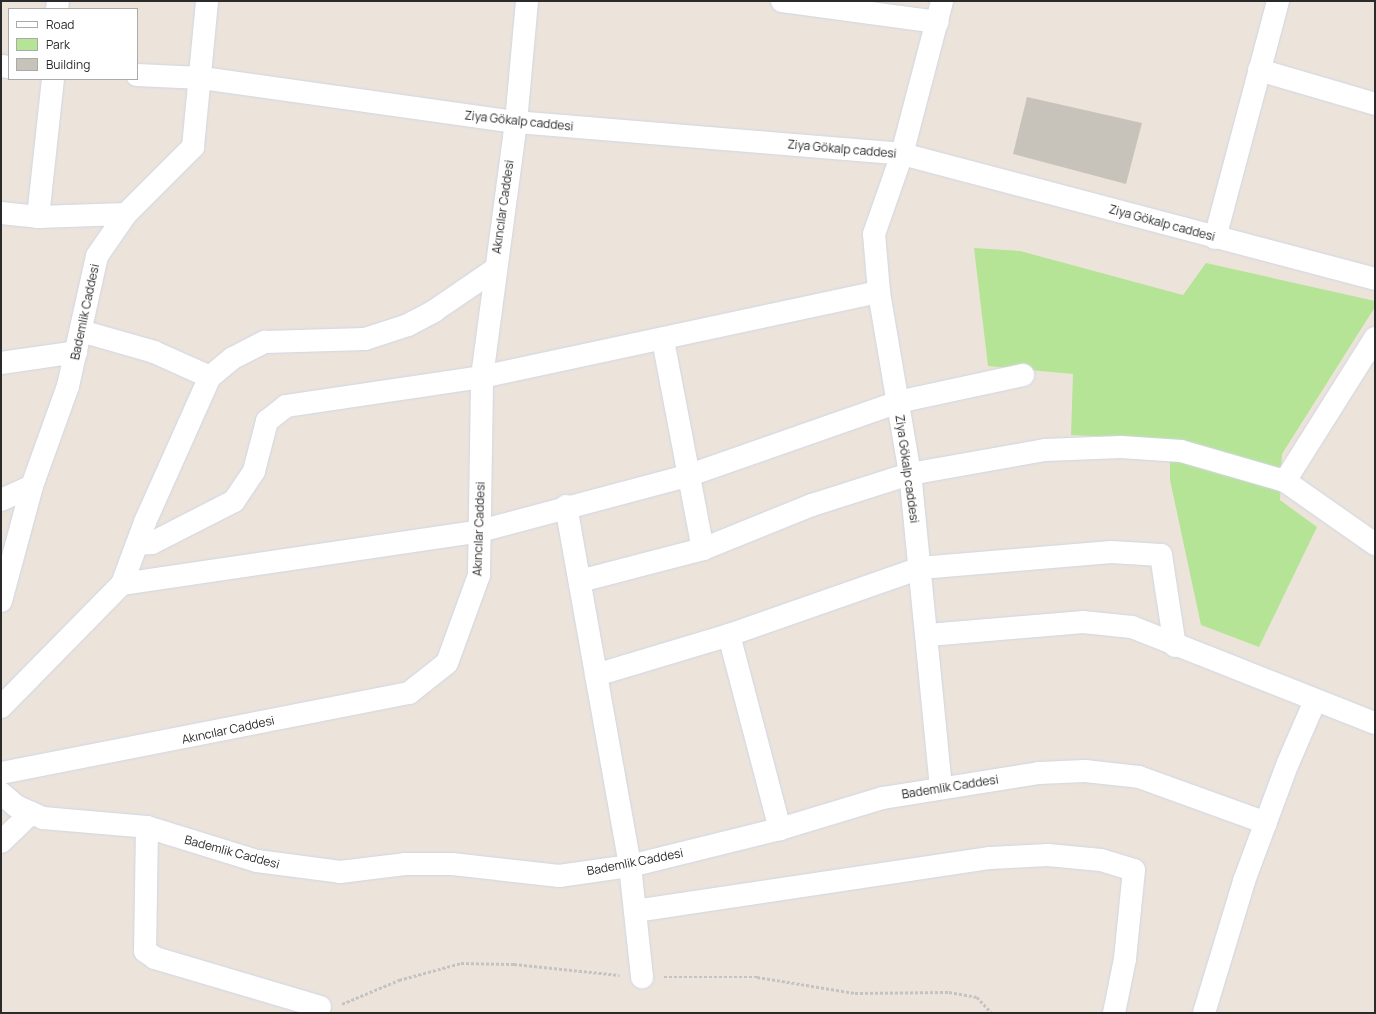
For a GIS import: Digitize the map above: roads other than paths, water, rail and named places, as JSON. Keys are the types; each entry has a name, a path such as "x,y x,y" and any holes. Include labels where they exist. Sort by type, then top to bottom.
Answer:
{"street":[{"name":"Bademlik Caddesi","path":"1,601 32,486 68,386 97,256 126,214 194,147 202,78 207,1"},
{"name":"Akıncılar Caddesi","path":"1,773 409,693 446,663 479,575 482,377 494,270 516,122 527,1"},
{"path":"782,1 938,22"},
{"name":"Ziya Gökalp caddesi","path":"941,788 928,635 910,474 879,292 874,234 902,154 938,22 942,1"},
{"path":"1215,238 1278,1"},
{"path":"1259,70 1375,104"},
{"name":"Ziya Gökalp caddesi","path":"138,76 202,78 516,122 902,154 1215,238 1375,279"},
{"path":"38,217 53,80"},
{"path":"1,213 38,217 126,214"},
{"path":"1,707 122,584 137,544 210,377 233,358 266,342 365,339 408,325 434,312 494,270"},
{"path":"137,544 152,543 234,501 250,481 267,421 279,409 482,377 663,340 879,292"},
{"path":"81,331 154,352 210,377"},
{"path":"1285,481 1375,338"},
{"path":"663,340 687,476 704,549"},
{"path":"1,363 76,352"},
{"path":"122,584 480,532 566,506 687,476 898,402 1023,375"},
{"path":"580,581 704,549 812,505 910,474 1045,450 1121,447 1181,451 1285,481 1375,544"},
{"path":"1,500 32,486"},
{"path":"566,506 630,866 642,977"},
{"path":"596,675 729,635 920,568 1111,552 1161,555 1175,646"},
{"path":"928,635 1083,622 1132,627 1175,646 1375,723"},
{"path":"729,635 780,829"},
{"path":"1204,1013 1224,939 1266,823 1315,701"},
{"name":"Bademlik Caddesi","path":"1,794 31,813 43,818 147,827 257,861 340,872 405,864 452,864 560,876 630,866 780,829 883,798 1039,773 1085,770 1139,777 1266,823"},
{"path":"1,842 31,813"},
{"path":"147,827 146,951 155,958 320,1007"},
{"path":"635,911 990,858 1048,855 1101,860 1134,870 1125,959 1114,1013"}]}
